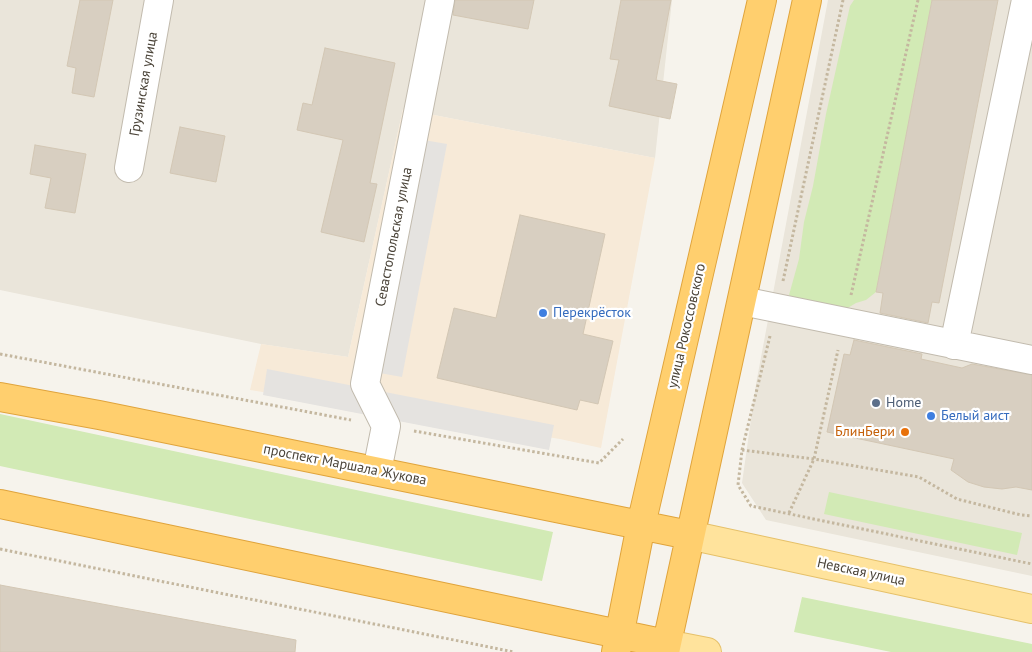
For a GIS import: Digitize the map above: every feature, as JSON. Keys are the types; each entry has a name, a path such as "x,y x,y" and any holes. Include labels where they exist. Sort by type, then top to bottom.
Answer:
{"highway":[{"name":"улица Рокоссовского","path":"618,643 641,525 762,0"},
{"path":"0,504 570,623 618,643 665,648 807,0"},
{"name":"проспект Маршала Жукова","path":"0,397 99,415 690,535"}],"main road":[{"name":"Невская улица","path":"690,535 1032,609"},
{"path":"665,648 707,652"}],"street":[{"name":"Грузинская улица","path":"129,168 159,0"},
{"name":"Севастопольская улица","path":"386,426 365,384 440,0"},
{"path":"954,345 1026,0"},
{"path":"742,300 777,309 1032,360"},
{"path":"377,471 386,426"}],"path":[{"path":"843,0 777,309 742,450 738,485 751,506 1032,564"},
{"path":"789,513 814,459 918,0"},
{"path":"0,354 386,426 599,463 622,439"},
{"path":"742,450 814,459 919,477 957,499 1032,516"},
{"path":"0,549 514,652"}],"shaded area":[{"path":"0,0 672,0 655,158 403,109 348,357 261,344 0,290"},
{"path":"828,0 1032,0 1032,576 766,520 742,483 756,384"},
{"path":"403,109 655,158 601,448 560,439 250,390 261,344 348,357"},
{"path":"418,139 447,144 402,377 374,372"},
{"path":"267,369 554,425 549,450 263,395"}],"green space":[{"path":"854,0 932,0 876,292 866,300 856,303 836,315 804,307 789,295 799,259 804,222 813,186 826,114 850,6"},
{"path":"0,414 553,532 542,581 0,466"},
{"path":"829,492 1022,533 1017,555 824,514"},
{"path":"802,597 1032,644 1032,652 891,652 794,632"}],"building":[{"path":"80,0 113,0 94,97 72,93 76,68 67,66"},
{"path":"455,0 534,0 528,29 453,15"},
{"path":"621,0 671,0 656,80 677,84 670,119 609,106 619,60 610,59"},
{"path":"932,0 998,0 939,303 932,302 928,323 880,313 883,293 876,292"},
{"path":"325,48 395,63 370,183 377,184 364,242 321,232 343,140 297,130 303,103 312,105"},
{"path":"180,127 225,136 216,182 170,173"},
{"path":"35,145 86,154 75,213 45,208 51,178 30,174"},
{"name":"Перекрёсток","path":"520,215 605,234 583,334 613,341 598,404 580,400 577,410 437,378 454,308 496,318"},
{"name":"Белый аист","path":"854,340 922,354 921,359 962,368 972,364 1032,375 1032,490 1016,487 1002,489 984,487 968,482 951,470 954,459 827,432 844,354 850,355"},
{"path":"0,585 296,640 295,652 0,652"}],"place":[{"name":"Перекрёсток","path":"543,313"},
{"name":"Home","path":"876,403"},
{"name":"Белый аист","path":"931,416"},
{"name":"БлинБери","path":"905,432"}]}
